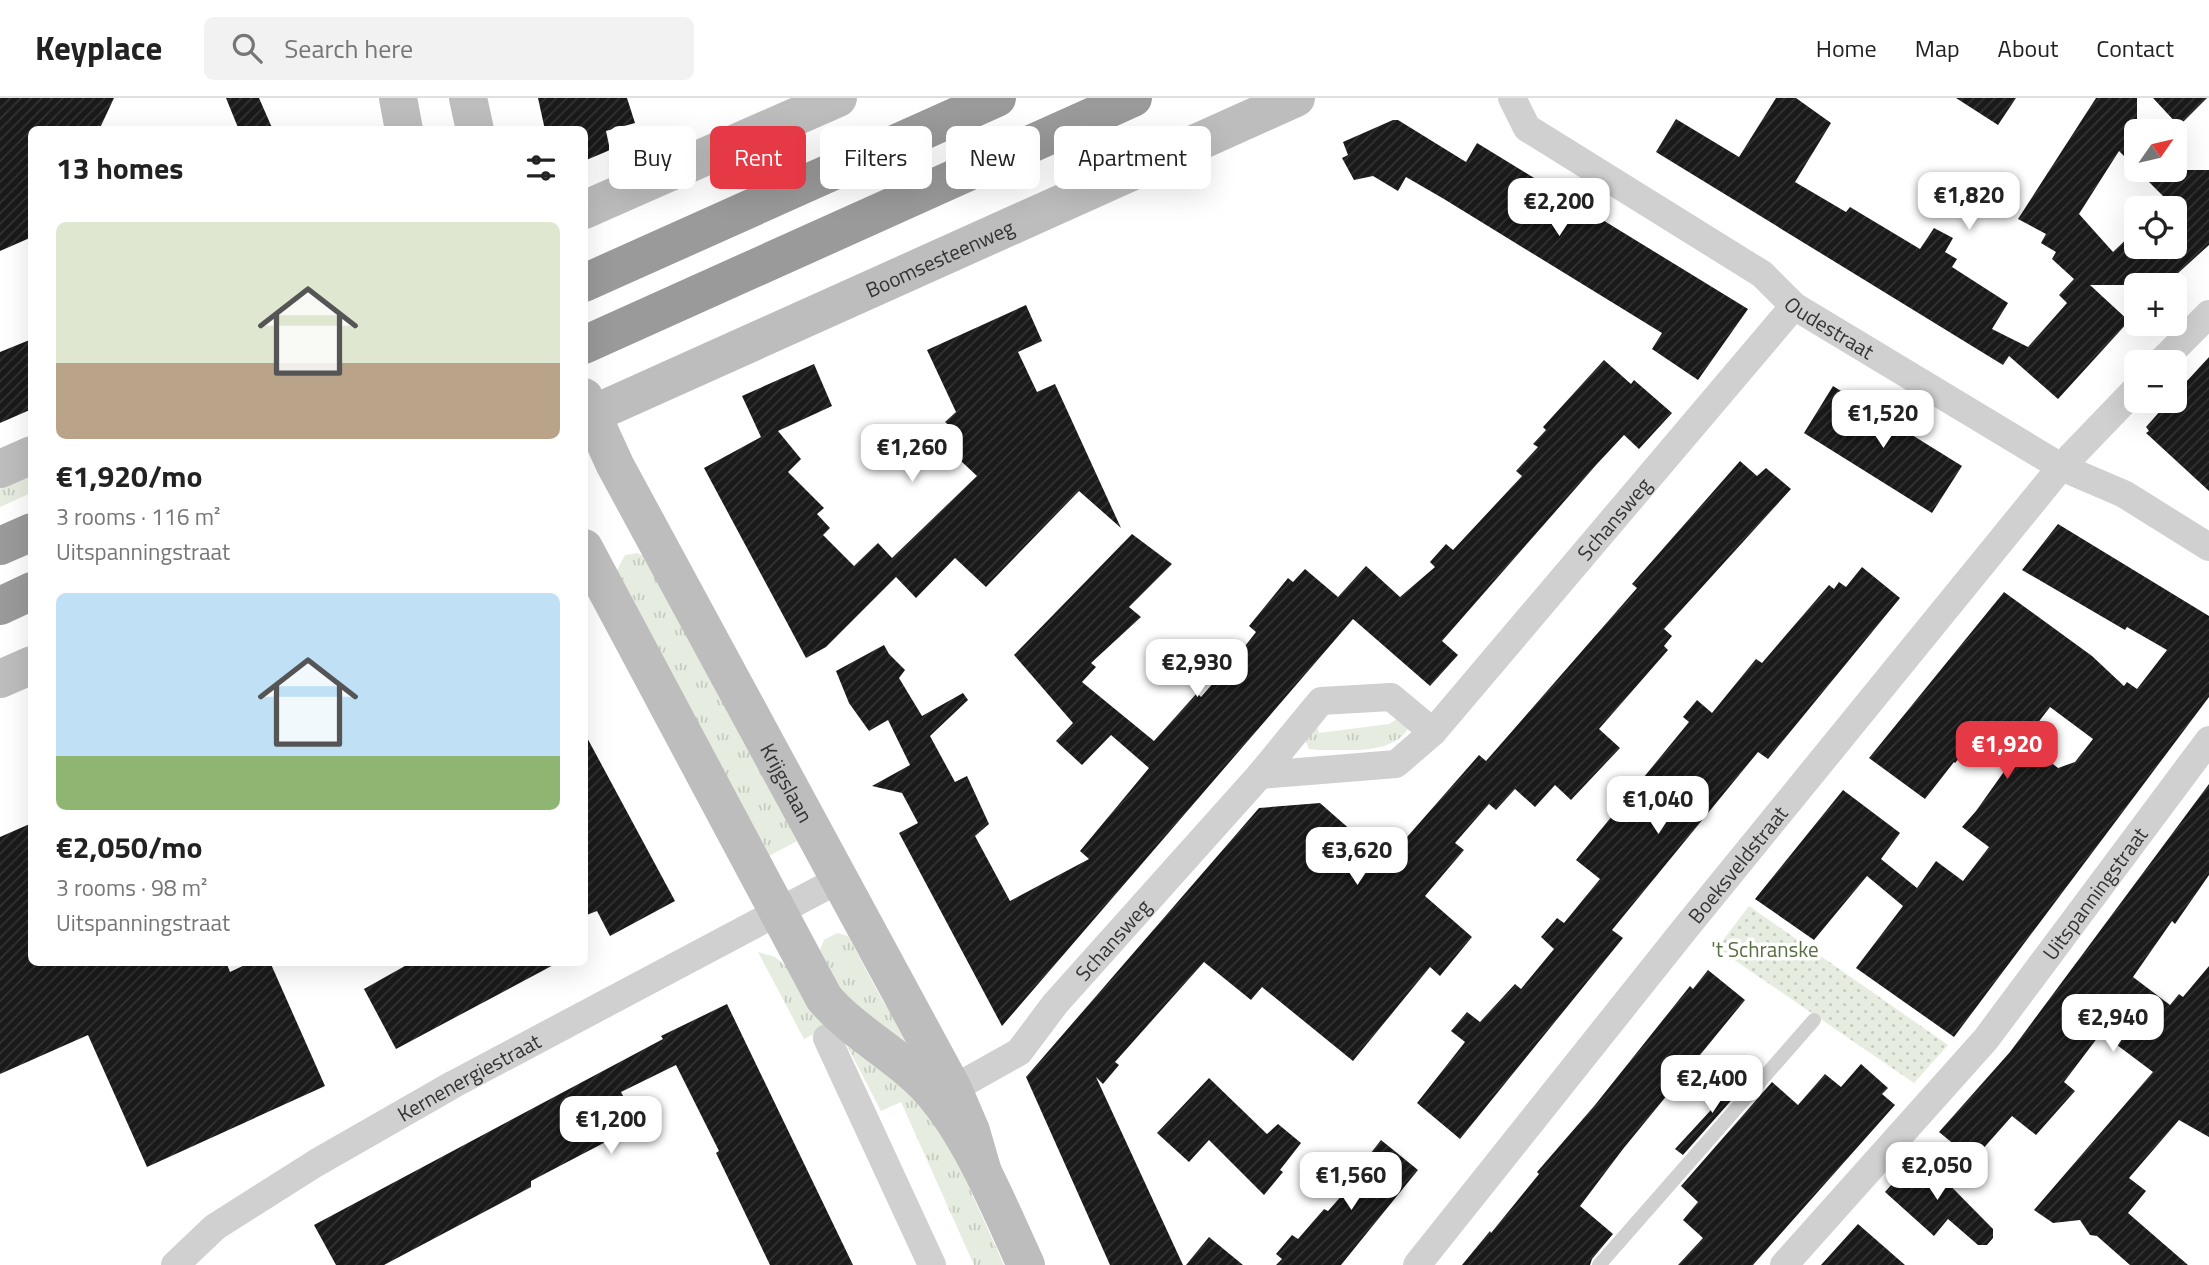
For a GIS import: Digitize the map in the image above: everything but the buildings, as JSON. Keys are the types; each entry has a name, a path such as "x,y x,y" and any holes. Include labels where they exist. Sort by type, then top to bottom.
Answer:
{"highway":[{"path":"588,281 997,98"},
{"path":"588,343 1133,98"},
{"path":"0,546 28,534"},
{"path":"0,606 28,593"}],"street":[{"path":"398,98 403,126"},
{"path":"468,98 474,126"},
{"path":"588,209 838,98"},
{"name":"Boomsesteenweg","path":"588,409 1296,98"},
{"name":"Oudestraat","path":"1512,98 1528,128 1762,274 1794,306 2061,467 2124,494 2209,547"},
{"name":"Schansweg","path":"1260,775 1396,764 1433,732 1794,306"},
{"path":"2173,350 2209,314"},
{"name":"Boeksveldstraat","path":"1417,1265 1684,930 2061,467 2124,402"},
{"name":"Krijgslaan","path":"588,411 636,506 953,1089 971,1131 982,1170"},
{"path":"0,469 28,457"},
{"name":"Krijgslaan","path":"588,556 824,998 840,1017 924,1083 948,1113 982,1170 1026,1265"},
{"path":"0,679 28,667"},
{"name":"Schansweg","path":"953,1089 1019,1052 1055,1004 1260,775 1321,701 1391,697 1433,732"},
{"name":"Uitspanningstraat","path":"1784,1265 1986,1039 2209,740"},
{"name":"Kernenergiestraat","path":"175,1265 215,1227 316,1163 454,1084 840,879"},
{"path":"827,1038 932,1265"}],"lane":[{"path":"1599,1265 1814,1020"}],"green space":[{"path":"28,475 28,494 0,507 0,488"},
{"path":"637,553 646,557 797,841 769,856 616,572 625,555"},
{"path":"1404,715 1412,721 1405,733 1396,741 1372,749 1309,749 1303,735 1317,726 1319,733 1389,724"},
{"name":"'t Schranske","path":"1749,906 1948,1045 1914,1083 1717,948"},
{"path":"837,933 848,936 885,1005 916,1031 932,1062 856,1019 820,950 824,940"},
{"path":"758,952 775,957 794,973 935,1112 1004,1265 974,1265 901,1102 881,1111 841,1034 826,1028 804,1039"}]}
